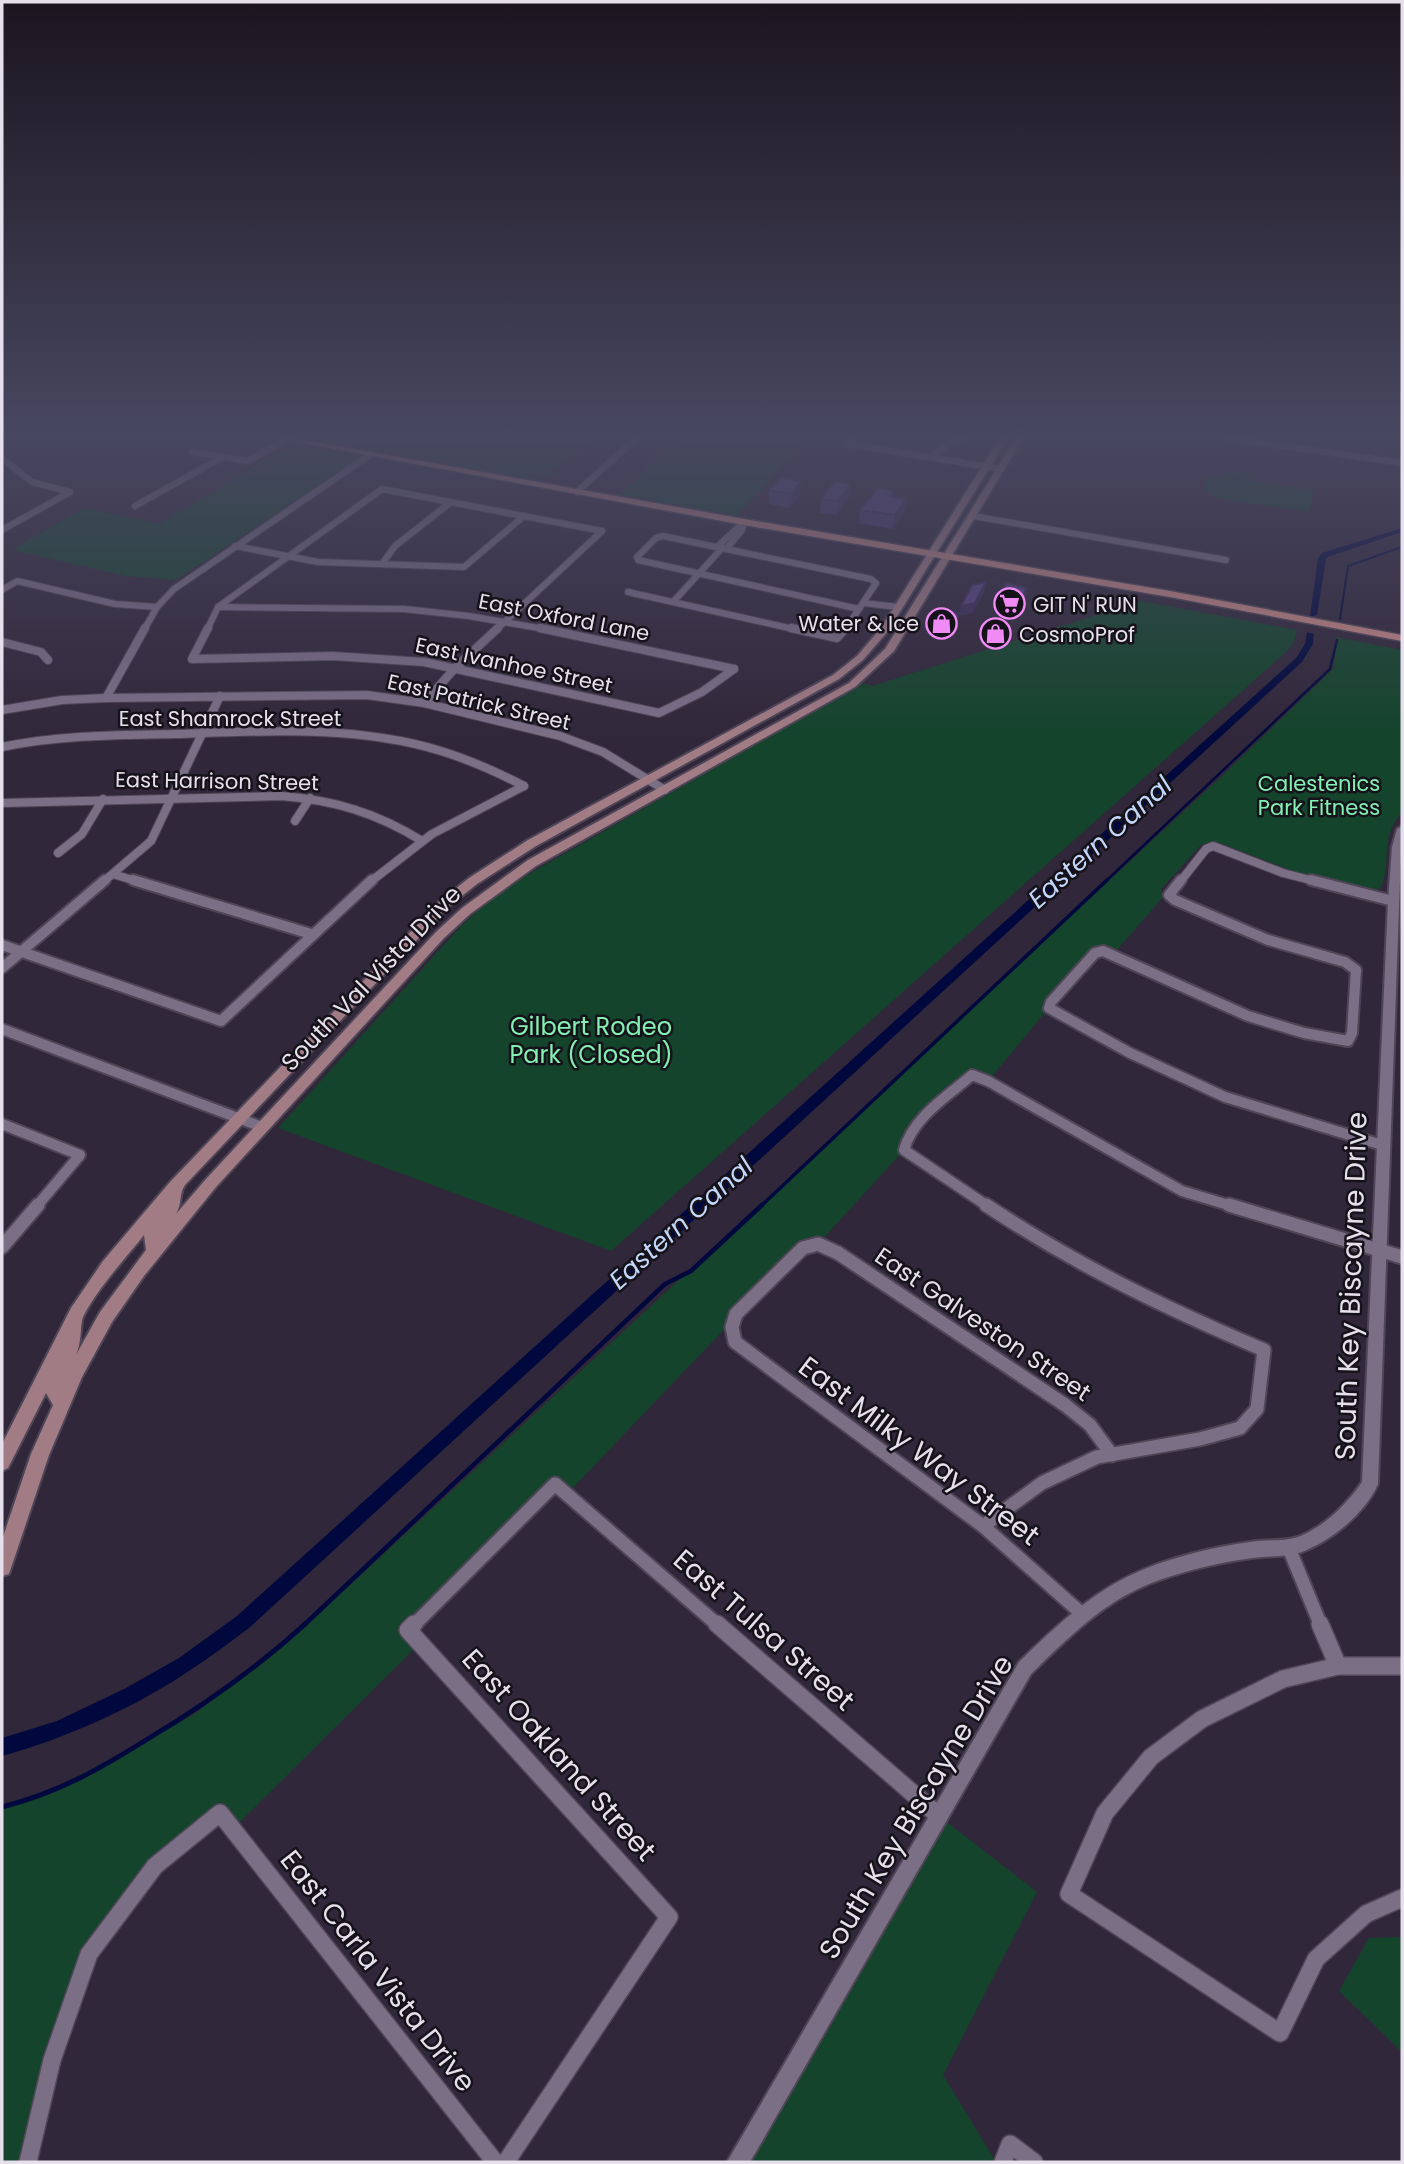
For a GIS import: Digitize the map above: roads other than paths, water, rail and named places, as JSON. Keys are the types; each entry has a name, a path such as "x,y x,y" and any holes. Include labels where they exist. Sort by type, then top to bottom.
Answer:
{"main road":[{"path":"808,534 1402,646"},
{"name":"South Val Vista Drive","path":"2,1462 77,1313 109,1266 175,1186 443,904 473,881 533,843 836,677 860,658 878,638 945,534"},
{"name":"South Val Vista Drive","path":"2,1567 40,1454 76,1372 106,1317 153,1251 262,1127 466,911 532,863 820,704 852,685 878,663 915,611 962,534"},
{"path":"946,560 1170,594 1402,638"},
{"path":"1113,593 1124,590 1154,595 1170,594"},
{"path":"898,607 915,611"},
{"path":"804,696 820,704"},
{"path":"153,1251 151,1237 173,1206 175,1186"},
{"path":"62,1404 53,1390 72,1346 77,1313"}],"street":[{"path":"106,698 157,607 182,581 252,534"},
{"path":"218,607 318,534"},
{"path":"382,564 395,546 410,534"},
{"path":"234,546 318,562 464,567 503,534"},
{"path":"424,703 456,667 599,534"},
{"path":"674,601 738,534"},
{"path":"1087,534 1226,560"},
{"path":"628,592 736,618 837,638 863,603 876,583 874,580 723,547 660,537 637,557 638,561 863,603 898,607"},
{"path":"2,590 17,581 115,604 157,607"},
{"name":"East Oxford Lane","path":"218,607 427,611 506,621 734,669 702,692 659,713"},
{"name":"East Ivanhoe Street","path":"218,607 192,659 381,658 456,667 659,713"},
{"path":"2,642 41,652 48,660"},
{"name":"East Patrick Street","path":"2,710 62,700 106,698 367,695 424,703 560,736 603,752 665,790"},
{"path":"2,968 151,841 220,696"},
{"name":"East Shamrock Street","path":"2,747 60,737 307,732 375,738 472,761 499,771 524,786 469,813 422,841"},
{"path":"295,821 310,798"},
{"name":"East Harrison Street","path":"2,803 103,799 310,798 374,813 422,841"},
{"path":"58,853 82,834 103,799"},
{"name":"South Key Biscayne Drive","path":"738,2162 1025,1668 1081,1613 1133,1582 1255,1549 1301,1544 1340,1522 1359,1502 1370,1484 1396,847 1402,829"},
{"path":"2,946 221,1021 368,882 422,841"},
{"path":"1382,1145 1250,1106 1207,1090 1061,1017 1049,1008 1051,1002 1096,953 1103,951 1248,1016 1304,1033 1348,1041 1352,1033 1356,970 1345,962 1268,940 1169,895 1206,849 1213,846 1283,873 1394,901"},
{"path":"113,874 311,934"},
{"path":"2,1029 262,1127"},
{"path":"983,1526 1042,1483 1097,1457 1200,1439 1240,1428 1257,1409 1265,1350 1161,1306 1095,1272 1016,1225 904,1150 905,1140 919,1123 972,1075 988,1081 1182,1191 1402,1258"},
{"path":"2,1124 80,1155 2,1247"},
{"name":"East Galveston Street","path":"732,1327 736,1314 803,1248 818,1244 838,1253 1065,1405 1090,1425 1112,1455"},
{"name":"East Milky Way Street","path":"732,1327 735,1342 983,1526 1081,1613"},
{"name":"East Tulsa Street","path":"408,1630 555,1484 939,1816"},
{"path":"1289,1546 1338,1666"},
{"name":"East Oakland Street","path":"408,1630 669,1917 506,2162"},
{"path":"1402,1666 1338,1666 1283,1679 1202,1719 1151,1757 1105,1813 1069,1894 1280,2033 1316,1959 1366,1914 1402,1898"},
{"name":"East Carla Vista Drive","path":"29,2162 51,2060 89,1954 155,1866 220,1813 495,2162"},
{"path":"1003,2162 1010,2144 1034,2162"}],"waterway":[{"name":"Eastern Canal","path":"1313,615 1322,558 1390,534"},
{"path":"1340,619 1348,566 1402,547"},
{"name":"Eastern Canal","path":"2,1747 60,1729 132,1694 185,1664 243,1622 1299,660 1309,644 1310,634"},
{"path":"1105,882 1330,669 1337,640"},
{"path":"760,1207 1107,880"},
{"path":"303,1626 665,1284 691,1271 762,1205"},
{"path":"2,1807 59,1788 128,1751 228,1686 305,1624"}],"place":[{"name":"GIT N' RUN","path":"1010,604"},
{"name":"Water & Ice","path":"942,623"},
{"name":"CosmoProf","path":"996,634"}],"park label":[{"name":"Calestenics Park Fitness","path":"1319,795"},
{"name":"Gilbert Rodeo Park (Closed)","path":"591,1040"}]}
